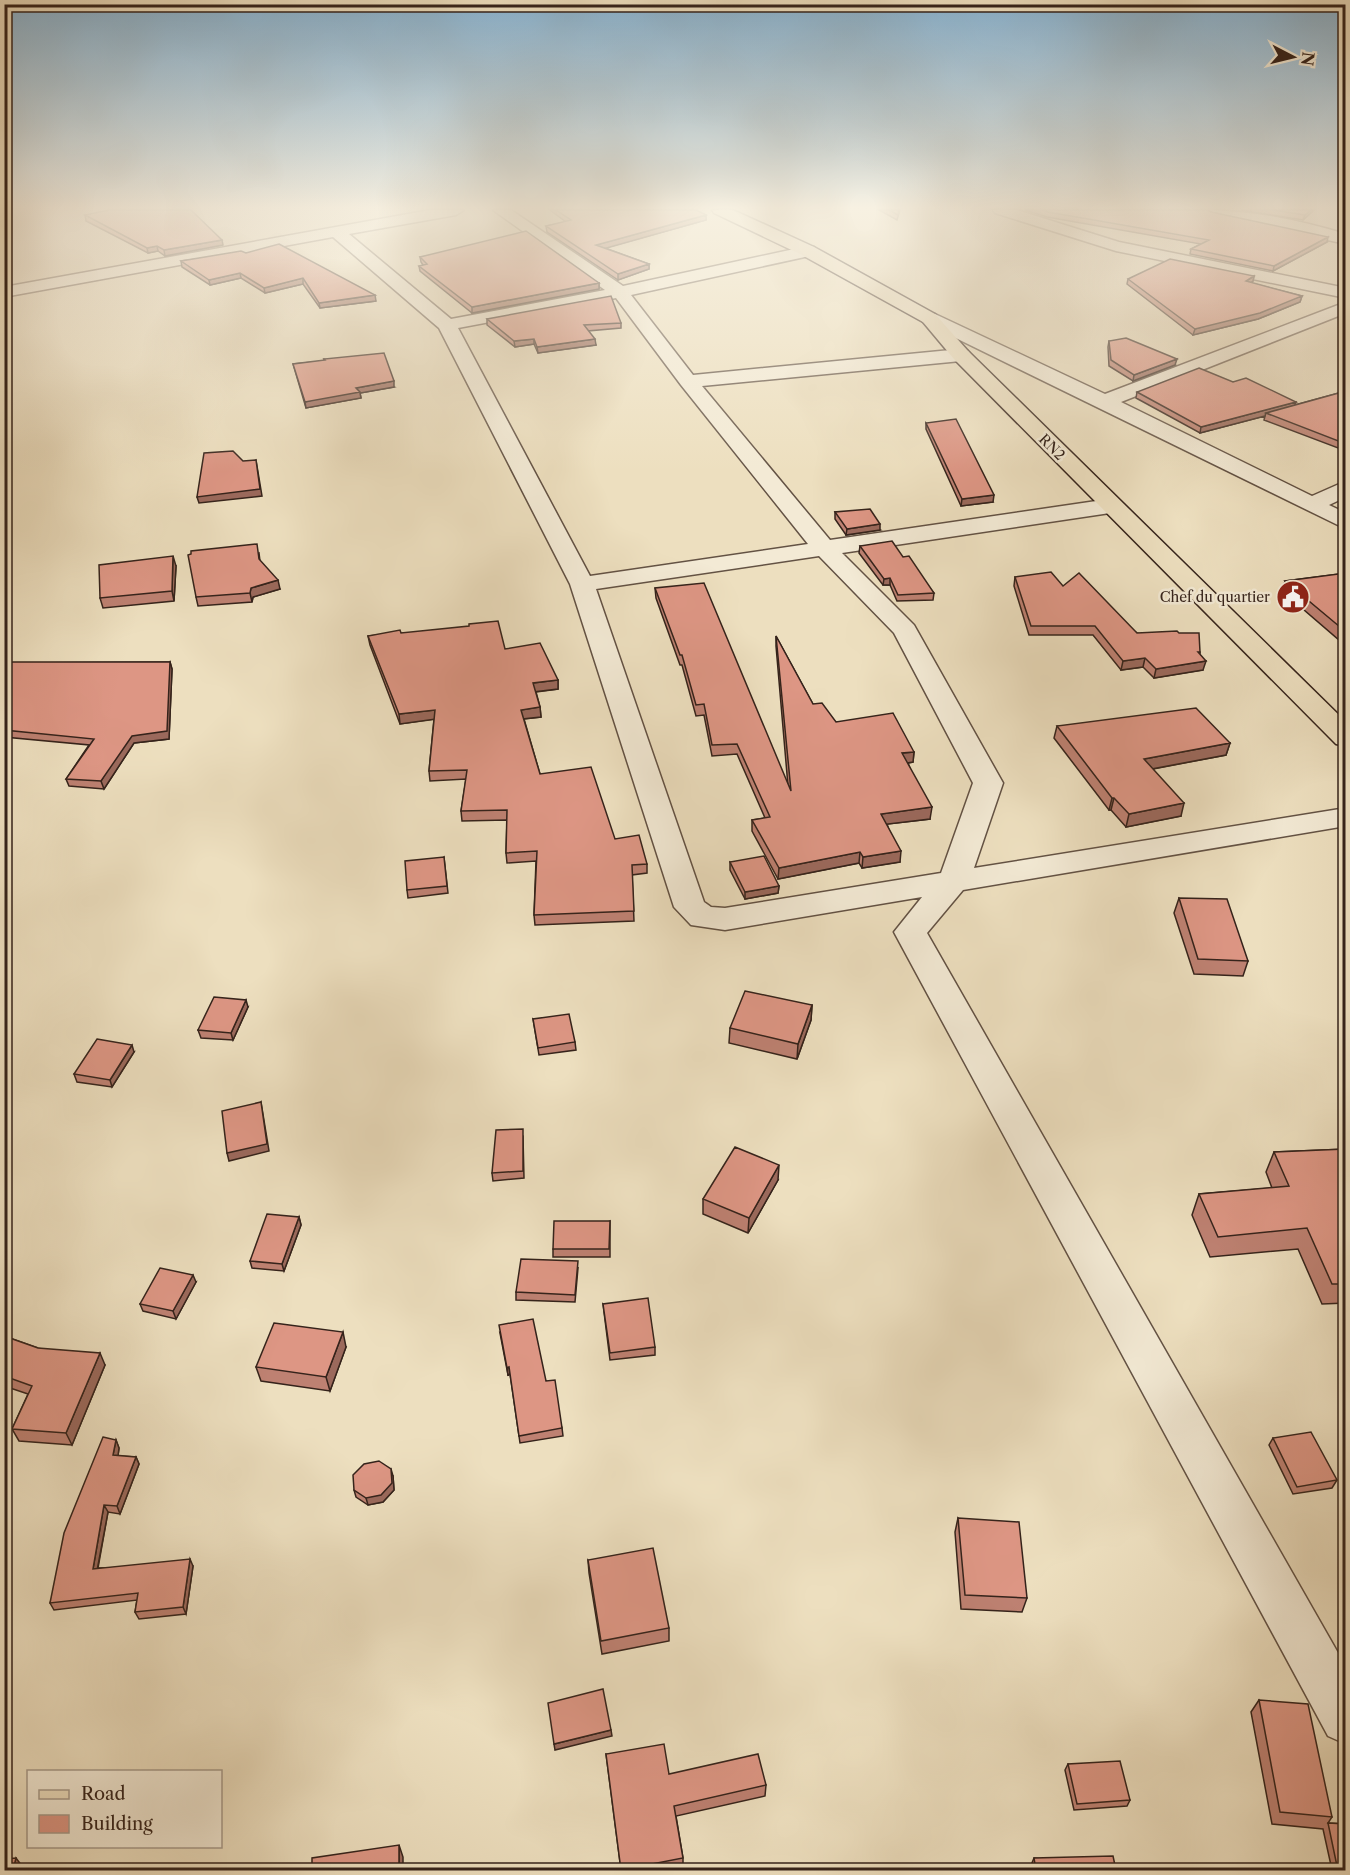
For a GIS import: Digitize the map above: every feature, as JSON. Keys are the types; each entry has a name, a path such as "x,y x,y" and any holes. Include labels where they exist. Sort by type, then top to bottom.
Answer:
{"main road":[{"name":"RN2","path":"892,298 929,318 961,356 1346,738"}],"street":[{"path":"414,298 447,325 582,584 690,907 702,917 725,919 1346,817"},
{"path":"447,325 591,298"},
{"path":"624,298 688,381 823,547 905,630 987,783 954,880 910,932 1346,1718"},
{"path":"1104,401 1346,307"},
{"path":"929,318 1104,401 1346,522"},
{"path":"688,381 961,356"},
{"path":"1311,505 1346,488"},
{"path":"582,584 1110,506"}],"building":[{"path":"315,298 358,298 319,303"},
{"path":"460,298 522,298 472,307"},
{"path":"612,298 621,323 584,325 595,339 537,347 534,339 514,341 487,319"},
{"path":"1153,298 1298,298 1260,313 1195,329"},
{"path":"1126,338 1177,359 1134,375 1111,360 1109,341"},
{"path":"384,353 394,381 356,388 360,392 305,402 293,364"},
{"path":"1199,368 1233,382 1246,378 1296,402 1201,427 1137,392"},
{"path":"1346,391 1346,444 1266,413"},
{"path":"956,419 994,495 962,499 926,423"},
{"path":"233,451 243,461 256,460 260,489 197,497 204,453"},
{"path":"870,509 880,524 847,529 835,512"},
{"path":"892,541 903,557 909,556 934,593 898,595 890,578 884,579 860,546"},
{"path":"257,544 259,559 278,580 251,588 250,593 196,597 188,555 191,551"},
{"path":"173,556 172,591 100,598 99,565"},
{"path":"1051,572 1063,586 1079,573 1137,633 1177,631 1179,633 1199,633 1200,652 1198,652 1206,661 1156,669 1145,658 1123,661 1095,626 1031,626 1015,577"},
{"path":"1346,573 1346,632 1285,581"},
{"path":"704,583 791,791 776,636 813,704 822,703 836,722 893,713 914,752 902,753 932,807 881,814 901,851 863,857 860,852 779,868 752,820 770,817 737,744 712,745 704,704 696,705 682,655 680,655 655,588"},
{"path":"498,621 505,649 540,643 558,680 533,683 540,707 521,710 540,774 591,767 615,839 639,835 647,864 632,865 634,911 534,915 537,851 506,853 507,810 461,811 467,770 429,771 435,710 399,714 368,636 400,630 401,633"},
{"path":"170,662 167,731 132,736 101,781 66,779 94,739 4,730 4,663"},
{"path":"1196,708 1230,743 1144,759 1184,803 1129,814 1112,798 1057,726"},
{"path":"764,856 779,886 745,892 730,862"},
{"path":"444,857 447,886 407,890 405,861"},
{"path":"1179,898 1227,899 1248,961 1198,959"},
{"path":"745,991 812,1005 798,1044 730,1028"},
{"path":"214,997 246,1000 231,1033 198,1030"},
{"path":"569,1014 575,1042 538,1048 533,1019"},
{"path":"97,1039 132,1045 110,1080 74,1074"},
{"path":"261,1102 267,1144 227,1153 222,1111"},
{"path":"523,1129 523,1171 492,1173 496,1130"},
{"path":"735,1147 779,1165 749,1218 703,1199"},
{"path":"1346,1149 1346,1284 1332,1284 1307,1228 1218,1237 1199,1194 1289,1186 1274,1152"},
{"path":"267,1214 299,1217 282,1264 250,1261"},
{"path":"554,1221 610,1221 609,1249 553,1249"},
{"path":"521,1259 578,1261 575,1295 516,1292"},
{"path":"160,1268 193,1275 173,1311 140,1304"},
{"path":"648,1298 655,1347 610,1353 603,1304"},
{"path":"533,1319 546,1381 555,1380 562,1428 519,1436 509,1367 507,1368 499,1325"},
{"path":"274,1323 343,1332 326,1377 256,1367"},
{"path":"4,1336 38,1348 100,1353 66,1433 12,1429 32,1386 4,1376"},
{"path":"1311,1432 1337,1480 1297,1487 1273,1438"},
{"path":"103,1437 116,1440 113,1455 136,1457 117,1506 104,1505 93,1569 190,1559 183,1607 135,1612 138,1593 50,1603 64,1533"},
{"path":"379,1461 391,1469 392,1483 381,1495 366,1498 354,1490 353,1475 364,1464"},
{"path":"958,1518 1019,1522 1027,1598 965,1595"},
{"path":"653,1548 669,1628 601,1641 588,1560"},
{"path":"603,1689 611,1730 554,1744 548,1703"},
{"path":"1259,1700 1308,1704 1332,1817 1280,1812"},
{"path":"664,1744 669,1774 758,1754 766,1785 674,1806 683,1858 621,1870 606,1754"},
{"path":"1120,1761 1130,1800 1077,1804 1068,1764"},
{"path":"1328,1823 1346,1824 1346,1867 1337,1866"},
{"path":"399,1845 399,1870 312,1870 312,1858"},
{"path":"1113,1856 1116,1870 1036,1870 1034,1858"},
{"path":"16,1858 13,1870 4,1870 4,1859"}],"place":[{"name":"Chef du quartier","path":"1293,597"}]}
